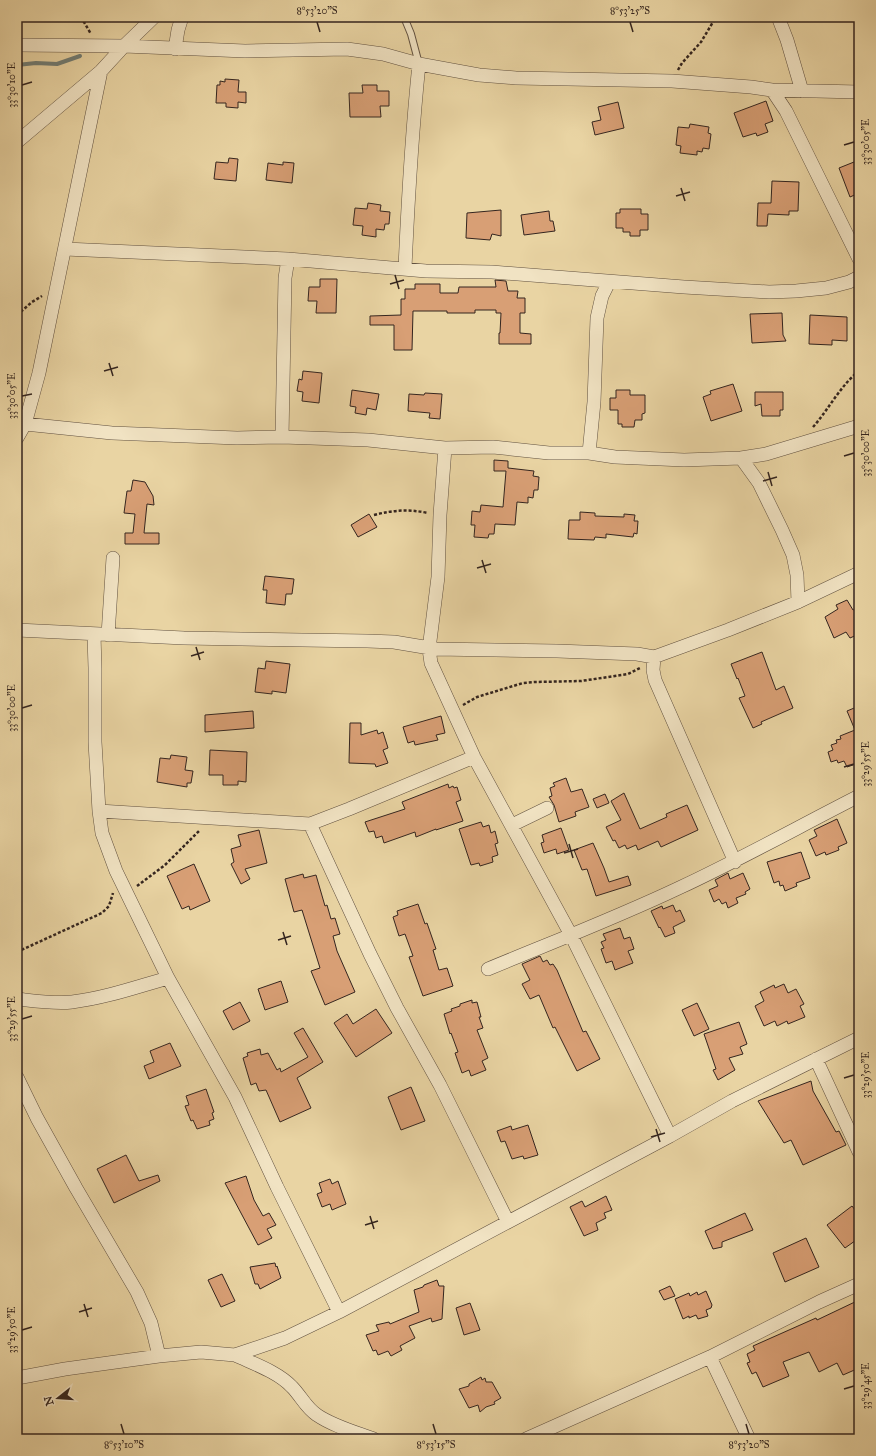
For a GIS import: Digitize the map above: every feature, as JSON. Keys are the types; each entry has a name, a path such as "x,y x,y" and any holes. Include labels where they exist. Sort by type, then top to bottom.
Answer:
{"street":[{"path":"17,142 101,71 154,17"},
{"path":"174,49 182,17"},
{"path":"778,17 787,40 802,91"},
{"path":"17,45 124,46 245,51 347,49 383,54 419,64 479,75 516,78 672,81 772,90 859,92"},
{"path":"405,268 414,108 419,64"},
{"path":"17,438 25,424 39,373 101,71"},
{"path":"772,90 786,111 859,259"},
{"path":"65,249 288,259 426,271 492,272 609,282 769,292 826,288 849,282 859,277"},
{"path":"282,437 284,278 288,259"},
{"path":"590,453 594,402 597,318 602,296 609,282"},
{"path":"25,424 112,433 237,438 282,437 368,440 445,448 492,447 549,453 590,453 616,457 684,460 742,458 766,454 859,426"},
{"path":"445,448 440,516 438,577 429,649 435,674 474,757 571,934 670,1136"},
{"path":"759,484 760,467 766,454"},
{"path":"742,458 759,484 793,555 797,575 798,602"},
{"path":"108,635 113,558"},
{"path":"17,630 94,635 184,638 367,640 394,642 429,649 626,653 654,657 798,602 859,573"},
{"path":"94,635 96,668 95,742 99,811 102,833 116,871 168,978 235,1097 277,1187 339,1312"},
{"path":"654,657 653,670 655,680 734,862"},
{"path":"99,811 310,824 474,757"},
{"path":"488,969 571,934 601,924 734,862 859,796"},
{"path":"512,826 547,808"},
{"path":"310,824 390,994 440,1085 508,1222"},
{"path":"17,999 71,1002 97,998 168,978"},
{"path":"236,1355 285,1338 339,1312 670,1136 732,1101 859,1038"},
{"path":"816,1059 859,1152"},
{"path":"17,1077 37,1118 76,1188 137,1292 152,1323 159,1356"},
{"path":"526,1439 710,1357 819,1302 859,1284"},
{"path":"17,1378 65,1369 159,1356 201,1352 236,1355 286,1381 310,1410 318,1416 374,1439"},
{"path":"710,1357 749,1439"}],"lane":[{"path":"404,17 411,34 419,64"}],"path":[{"path":"672,81 682,64 701,42 716,17"},
{"path":"17,315 38,298 57,288"},
{"path":"810,430 844,385 859,371"},
{"path":"374,515 405,510 440,516"},
{"path":"454,712 465,703 477,697 512,686 535,682 581,681 628,674 643,666 654,657"},
{"path":"127,894 165,865 212,818"},
{"path":"17,952 102,914 109,906 113,893"}],"building":[{"path":"225,79 239,80 238,92 246,92 246,103 238,102 238,108 226,107 226,103 216,103 217,85 220,85 220,81 225,82"},
{"path":"362,85 377,85 377,91 389,91 389,106 380,106 381,117 350,117 349,93 363,93"},
{"path":"766,101 773,121 765,124 768,132 757,136 756,133 743,137 734,113"},
{"path":"618,102 624,128 595,135 592,122 601,120 598,107"},
{"path":"690,124 709,127 708,133 711,134 709,149 703,148 702,152 697,151 697,155 680,153 681,146 676,145 678,127 689,128"},
{"path":"229,158 238,159 236,181 214,179 216,162 228,163"},
{"path":"859,160 859,193 850,197 839,168"},
{"path":"283,162 294,163 292,183 266,180 268,163 283,165"},
{"path":"772,181 799,182 798,211 789,211 789,215 768,214 767,226 757,226 758,203 771,203"},
{"path":"368,203 381,205 380,211 390,212 389,224 385,224 384,230 376,229 376,237 362,235 363,226 353,225 355,208 367,209"},
{"path":"620,209 641,209 641,214 648,214 648,230 640,230 640,236 630,236 630,232 623,232 623,228 616,228 616,213 620,213"},
{"path":"501,210 501,236 492,234 490,240 466,238 467,213"},
{"path":"549,211 550,221 553,221 555,231 524,235 521,215"},
{"path":"320,279 337,279 336,313 316,313 317,301 308,301 309,287 320,287"},
{"path":"495,280 506,281 508,291 518,291 517,298 525,298 525,313 520,313 520,333 531,334 531,344 499,344 501,313 496,313 496,310 475,310 475,313 413,311 412,350 394,350 394,325 370,325 370,316 401,315 401,299 405,299 405,289 415,289 415,284 440,284 440,293 458,293 459,287 496,287"},
{"path":"782,313 783,335 786,341 752,343 750,314"},
{"path":"810,315 847,317 847,341 832,340 832,345 809,344"},
{"path":"303,371 322,373 319,403 302,401 303,392 297,391 299,379 302,380"},
{"path":"733,384 742,411 711,421 703,397 711,394 710,391"},
{"path":"352,390 379,394 376,410 367,408 366,415 355,413 356,407 350,406"},
{"path":"616,390 630,390 630,395 645,395 645,413 642,414 642,420 635,420 634,427 622,427 622,424 618,424 618,410 610,410 610,398 616,398"},
{"path":"755,392 783,392 783,410 780,410 780,416 762,416 761,404 755,406"},
{"path":"425,393 442,394 440,419 429,418 430,413 408,411 409,394 424,395"},
{"path":"494,460 508,461 508,468 534,471 533,476 539,477 538,490 534,490 533,498 528,497 528,503 517,502 515,525 495,524 494,534 489,534 488,538 474,537 475,525 471,525 472,511 480,512 481,505 503,507 506,471 494,471"},
{"path":"133,480 145,482 153,496 154,505 147,504 144,533 159,533 159,544 125,544 125,533 133,533 135,514 124,513 127,491 131,491"},
{"path":"580,512 595,513 595,516 624,517 624,514 635,515 634,521 638,521 637,534 634,533 633,537 606,534 606,538 595,537 594,540 568,539 569,520 580,520"},
{"path":"369,514 377,527 358,537 351,525"},
{"path":"265,576 294,579 292,594 286,594 285,605 266,603 267,590 263,590"},
{"path":"847,600 853,610 859,608 859,634 850,638 846,632 834,638 825,617 838,609 836,605"},
{"path":"762,652 776,690 784,686 793,708 761,722 762,724 753,728 739,698 745,696 731,664"},
{"path":"266,661 290,664 286,693 272,691 272,694 255,692 258,668 265,669"},
{"path":"859,706 859,755 856,756 859,763 847,767 844,761 838,763 837,760 831,762 828,752 833,750 831,745 837,743 836,740 841,739 840,736 855,730 847,711"},
{"path":"253,711 254,728 205,732 205,715"},
{"path":"441,716 445,733 436,735 438,740 415,745 414,741 408,743 403,727"},
{"path":"350,723 361,723 361,735 377,730 378,734 383,732 388,748 383,750 388,763 376,767 375,764 349,763"},
{"path":"210,750 247,752 246,782 238,781 238,785 223,785 223,775 209,775"},
{"path":"171,755 187,757 185,770 193,771 191,783 187,783 187,787 157,782 160,758 170,759"},
{"path":"566,778 571,792 582,789 589,807 575,812 576,816 559,822 554,805 549,797 552,796 550,788 555,786 553,783"},
{"path":"448,784 449,788 453,786 454,788 457,787 461,800 456,802 463,821 416,837 415,832 384,843 382,836 376,838 374,831 369,832 365,822 405,809 402,802"},
{"path":"624,793 640,829 667,817 666,814 687,805 698,830 661,847 658,841 638,850 636,845 627,849 625,845 619,848 615,840 613,841 606,827 621,820 611,801"},
{"path":"605,794 609,803 597,808 593,799"},
{"path":"837,819 847,843 838,847 839,850 826,855 825,852 816,856 809,840 817,836 814,830"},
{"path":"481,822 483,827 489,825 491,833 495,831 498,843 495,844 498,855 492,857 493,862 480,866 479,863 471,865 459,829"},
{"path":"561,828 569,850 557,854 556,849 544,853 541,843 544,842 542,835"},
{"path":"259,830 267,863 245,869 250,879 241,884 231,864 234,862 231,849 241,846 238,835"},
{"path":"593,843 609,882 628,876 631,885 596,896 587,869 582,870 574,850"},
{"path":"801,852 810,878 796,883 797,886 785,891 783,885 780,886 779,881 774,883 767,862"},
{"path":"194,864 210,901 190,910 189,906 182,909 167,876"},
{"path":"728,873 730,879 743,873 750,889 745,892 746,894 736,898 738,903 728,908 726,902 722,904 719,899 714,902 709,890 718,886 715,880"},
{"path":"303,874 304,878 316,875 325,906 327,905 331,919 335,918 340,934 333,936 337,951 355,992 325,1005 311,971 320,968 302,910 294,912 285,879"},
{"path":"418,904 425,924 427,923 436,949 433,950 439,970 447,968 453,986 423,996 409,957 413,956 405,934 399,936 393,917 398,915 397,911"},
{"path":"673,905 676,912 680,910 685,921 673,927 675,933 665,937 651,911 662,906 663,909"},
{"path":"620,928 624,939 630,937 634,949 628,951 633,963 615,970 612,961 606,963 601,949 604,948 601,942 606,940 603,934"},
{"path":"540,956 543,962 547,960 550,965 553,964 557,970 583,1032 586,1031 600,1059 577,1071 555,1027 553,1028 539,995 530,999 522,984 530,980 522,964"},
{"path":"281,981 288,1002 265,1010 258,989"},
{"path":"784,984 788,993 796,989 804,1004 800,1006 805,1017 788,1024 787,1021 777,1026 775,1021 764,1026 755,1006 764,1001 760,992 774,985 775,988"},
{"path":"472,1000 472,1003 477,1002 481,1017 479,1017 483,1028 477,1030 488,1058 482,1061 486,1070 471,1076 469,1070 462,1073 455,1053 458,1052 451,1033 450,1034 444,1014 452,1011 451,1009 460,1006 460,1004"},
{"path":"240,1002 250,1021 233,1030 223,1011"},
{"path":"697,1003 709,1029 694,1036 682,1010"},
{"path":"376,1009 392,1033 356,1057 334,1023 347,1014 353,1024"},
{"path":"739,1022 747,1044 740,1047 743,1054 729,1058 735,1070 718,1080 713,1070 716,1069 704,1034"},
{"path":"303,1028 323,1062 297,1078 311,1108 280,1122 266,1090 259,1091 256,1083 251,1085 243,1058 248,1056 247,1053 260,1049 261,1055 268,1053 277,1070 280,1068 281,1072 308,1057 294,1033"},
{"path":"170,1043 181,1066 149,1079 144,1066 154,1062 150,1051"},
{"path":"811,1081 813,1091 836,1132 839,1131 846,1145 803,1165 791,1140 784,1143 758,1101"},
{"path":"411,1087 425,1121 401,1130 388,1097"},
{"path":"206,1089 214,1112 212,1113 214,1119 209,1121 210,1125 197,1129 193,1120 191,1121 185,1106 189,1105 186,1096"},
{"path":"528,1125 538,1155 524,1159 523,1156 512,1159 505,1141 501,1142 497,1131 511,1126 512,1130"},
{"path":"126,1155 139,1181 158,1175 160,1181 114,1203 97,1169"},
{"path":"246,1176 254,1200 263,1216 269,1213 276,1225 267,1229 272,1238 258,1245 225,1183"},
{"path":"330,1179 332,1184 338,1181 346,1204 332,1210 330,1204 322,1207 317,1194 322,1192 319,1183"},
{"path":"606,1196 612,1210 604,1213 606,1218 596,1223 598,1230 584,1236 570,1207 582,1201 585,1207"},
{"path":"852,1206 859,1215 859,1238 845,1248 827,1225"},
{"path":"745,1213 753,1230 722,1242 722,1247 713,1249 705,1231"},
{"path":"806,1238 819,1267 785,1282 773,1253"},
{"path":"275,1263 281,1278 260,1289 258,1284 255,1284 250,1267"},
{"path":"222,1274 235,1301 221,1307 208,1280"},
{"path":"437,1280 439,1286 444,1286 442,1319 432,1322 431,1318 409,1326 415,1338 400,1346 402,1350 391,1356 388,1351 378,1355 376,1350 373,1351 366,1335 379,1331 376,1325 389,1322 390,1324 419,1312 414,1290"},
{"path":"670,1286 675,1296 664,1300 659,1291"},
{"path":"706,1291 712,1305 711,1308 706,1310 708,1316 698,1319 696,1315 683,1319 675,1299 689,1293 690,1296 697,1292 698,1295"},
{"path":"859,1300 859,1368 843,1375 837,1363 819,1372 809,1352 783,1362 789,1376 763,1387 756,1372 752,1374 747,1363 750,1362 747,1354 755,1350 753,1346 816,1318 817,1320"},
{"path":"470,1303 480,1330 464,1335 456,1308"},
{"path":"481,1377 482,1380 485,1378 486,1382 492,1382 501,1398 494,1402 495,1404 486,1407 480,1412 478,1405 469,1408 459,1389 469,1386 469,1384"}],"waterway":[{"path":"17,65 36,63 57,64 80,56"}]}
